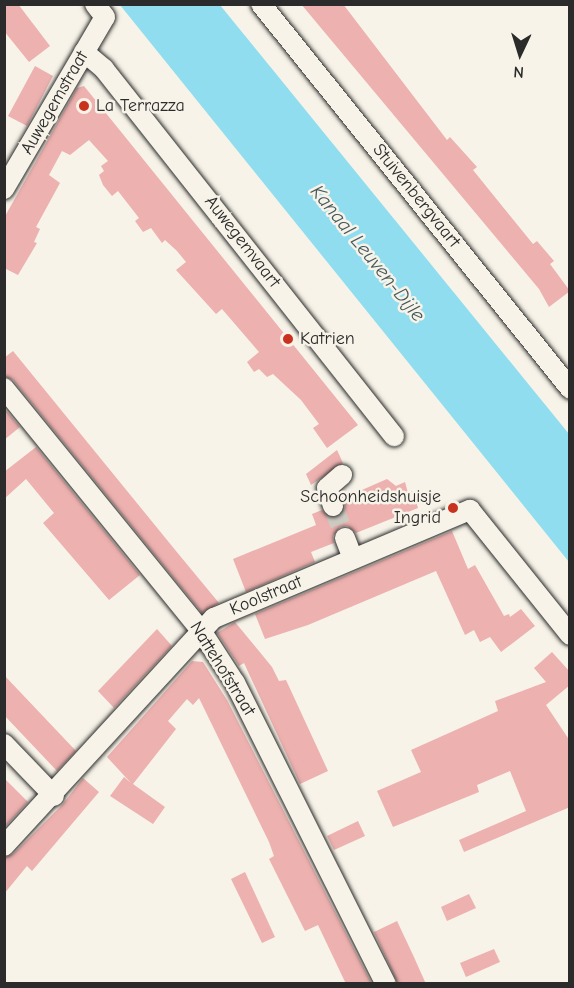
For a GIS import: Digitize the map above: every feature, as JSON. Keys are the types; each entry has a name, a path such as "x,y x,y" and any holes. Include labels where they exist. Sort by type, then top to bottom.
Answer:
{"street":[{"name":"Stuivenbergvaart","path":"261,4 570,389"},
{"name":"Auwegemstraat","path":"4,189 84,52 100,11"},
{"name":"Auwegemvaart","path":"84,52 104,69 394,436"},
{"name":"Nattehofstraat","path":"4,388 202,632 235,683 386,984"},
{"path":"333,506 327,488 342,475"},
{"name":"Koolstraat","path":"4,846 54,796 214,618 470,510 570,635"},
{"path":"345,538 353,559"},
{"path":"4,744 54,796"}],"water":[{"name":"Kanaal Leuven-Dijle","path":"120,5 220,5 569,434 569,562"}],"building":[{"path":"4,4 18,4 50,46 29,62 4,31"},
{"path":"301,4 343,4 447,140 450,137 477,167 473,170 533,244 537,241 554,261 550,264 570,291 549,307 539,289"},
{"path":"35,66 53,76 27,126 8,116"},
{"path":"84,86 358,425 327,448 313,428 319,424 301,400 273,374 267,377 259,369 254,372 247,362 259,352 222,309 216,314 176,270 186,262 177,251 165,240 162,243 151,228 143,232 135,221 139,218 118,191 112,196 103,185 99,175 104,171 101,166 108,161 89,140 70,155 62,151 49,175 60,183 36,227 40,229 34,242 37,243 18,275 4,268 4,218 77,88"},
{"path":"13,351 219,603 202,613 13,380 4,376 4,358"},
{"path":"4,408 20,427 4,440"},
{"path":"36,447 140,575 109,600 43,523 54,513 26,479 4,499 4,472"},
{"path":"337,450 343,463 311,485 306,474"},
{"path":"387,479 396,486 405,482 408,493 413,491 418,508 356,533 347,526 340,527 333,536 334,543 311,552 315,562 246,592 233,559 316,525 312,514 322,510 330,518 337,517 345,509 344,502 357,497 355,493"},
{"path":"452,531 468,569 475,565 504,616 509,614 510,617 521,609 535,626 501,652 490,637 480,642 474,630 465,635 436,571 308,625 265,639 255,614"},
{"path":"235,622 272,667 279,681 286,680 328,771 300,784 244,663 239,666 217,633"},
{"path":"157,629 172,646 114,708 98,691"},
{"path":"552,652 570,672 570,685 546,705 570,741 570,807 464,852 459,840 526,811 510,771 477,785 479,792 393,827 377,791 421,772 411,750 498,711 495,701 546,682 534,668"},
{"path":"192,661 203,662 227,700 372,984 346,984 318,925 305,931 269,859 274,856 269,842 199,698 193,705 187,699 168,721 176,729 133,784 165,807 153,824 110,796 124,777 131,783 107,757"},
{"path":"4,675 76,751 57,771 4,715"},
{"path":"4,778 28,802 4,828"},
{"path":"83,778 99,792 32,871 27,866 4,894 4,858 13,854 63,804"},
{"path":"358,821 365,836 334,850 327,836"},
{"path":"245,872 275,937 262,943 231,879"},
{"path":"469,894 476,908 447,921 441,907"},
{"path":"397,921 426,984 398,984 374,932"},
{"path":"494,949 500,962 466,977 460,963"}],"tunnel":[{"path":"333,506 345,538"}],"place":[{"name":"La Terrazza","path":"84,106"},
{"name":"Katrien","path":"288,339"},
{"name":"Schoonheidshuisje Ingrid","path":"453,508"}]}
